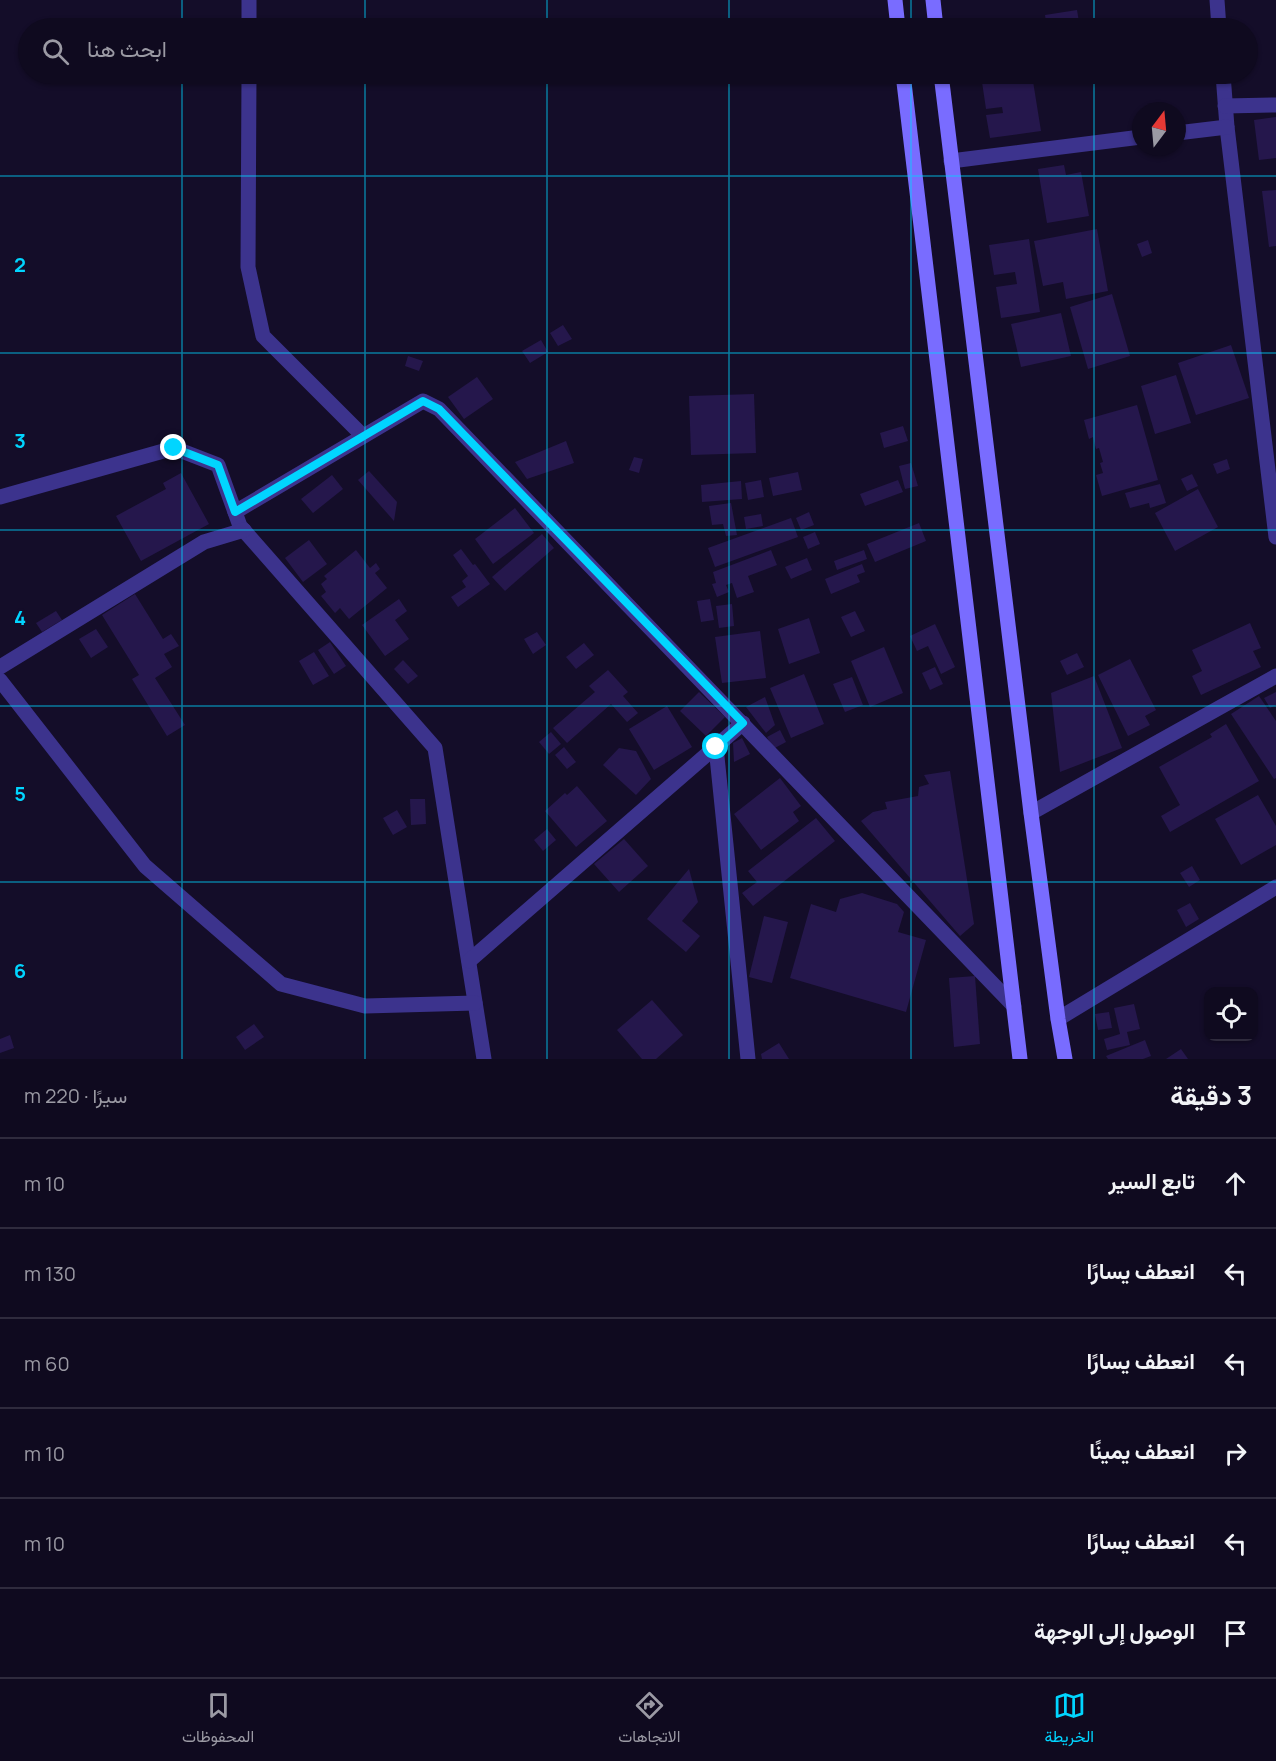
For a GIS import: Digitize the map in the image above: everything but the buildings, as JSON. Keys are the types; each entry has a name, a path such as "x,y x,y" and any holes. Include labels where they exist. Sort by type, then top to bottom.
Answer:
{"street":[{"path":"249,0 249,18"},
{"path":"895,0 897,18"},
{"path":"933,0 935,18"},
{"path":"1216,0 1218,18"},
{"path":"249,84 248,267 263,336 363,436"},
{"path":"904,84 1014,1006 1016,1057"},
{"path":"943,84 1031,813 1065,1059"},
{"path":"1223,84 1276,537"},
{"path":"1225,106 1276,105"},
{"path":"1186,132 1227,127"},
{"path":"951,161 1132,138"},
{"path":"235,512 423,401 439,409 1014,1006"},
{"path":"0,497 174,448 218,465 240,526 435,748 484,1059"},
{"path":"0,667 204,542 244,530"},
{"path":"1031,813 1276,676"},
{"path":"0,680 145,867 281,984 365,1006 475,1003"},
{"path":"469,962 743,723"},
{"path":"716,747 748,1059"},
{"path":"1059,1019 1276,887"}],"route":[{"path":"174,448 218,465 235,512 423,401 439,409 743,723 716,747"}]}
